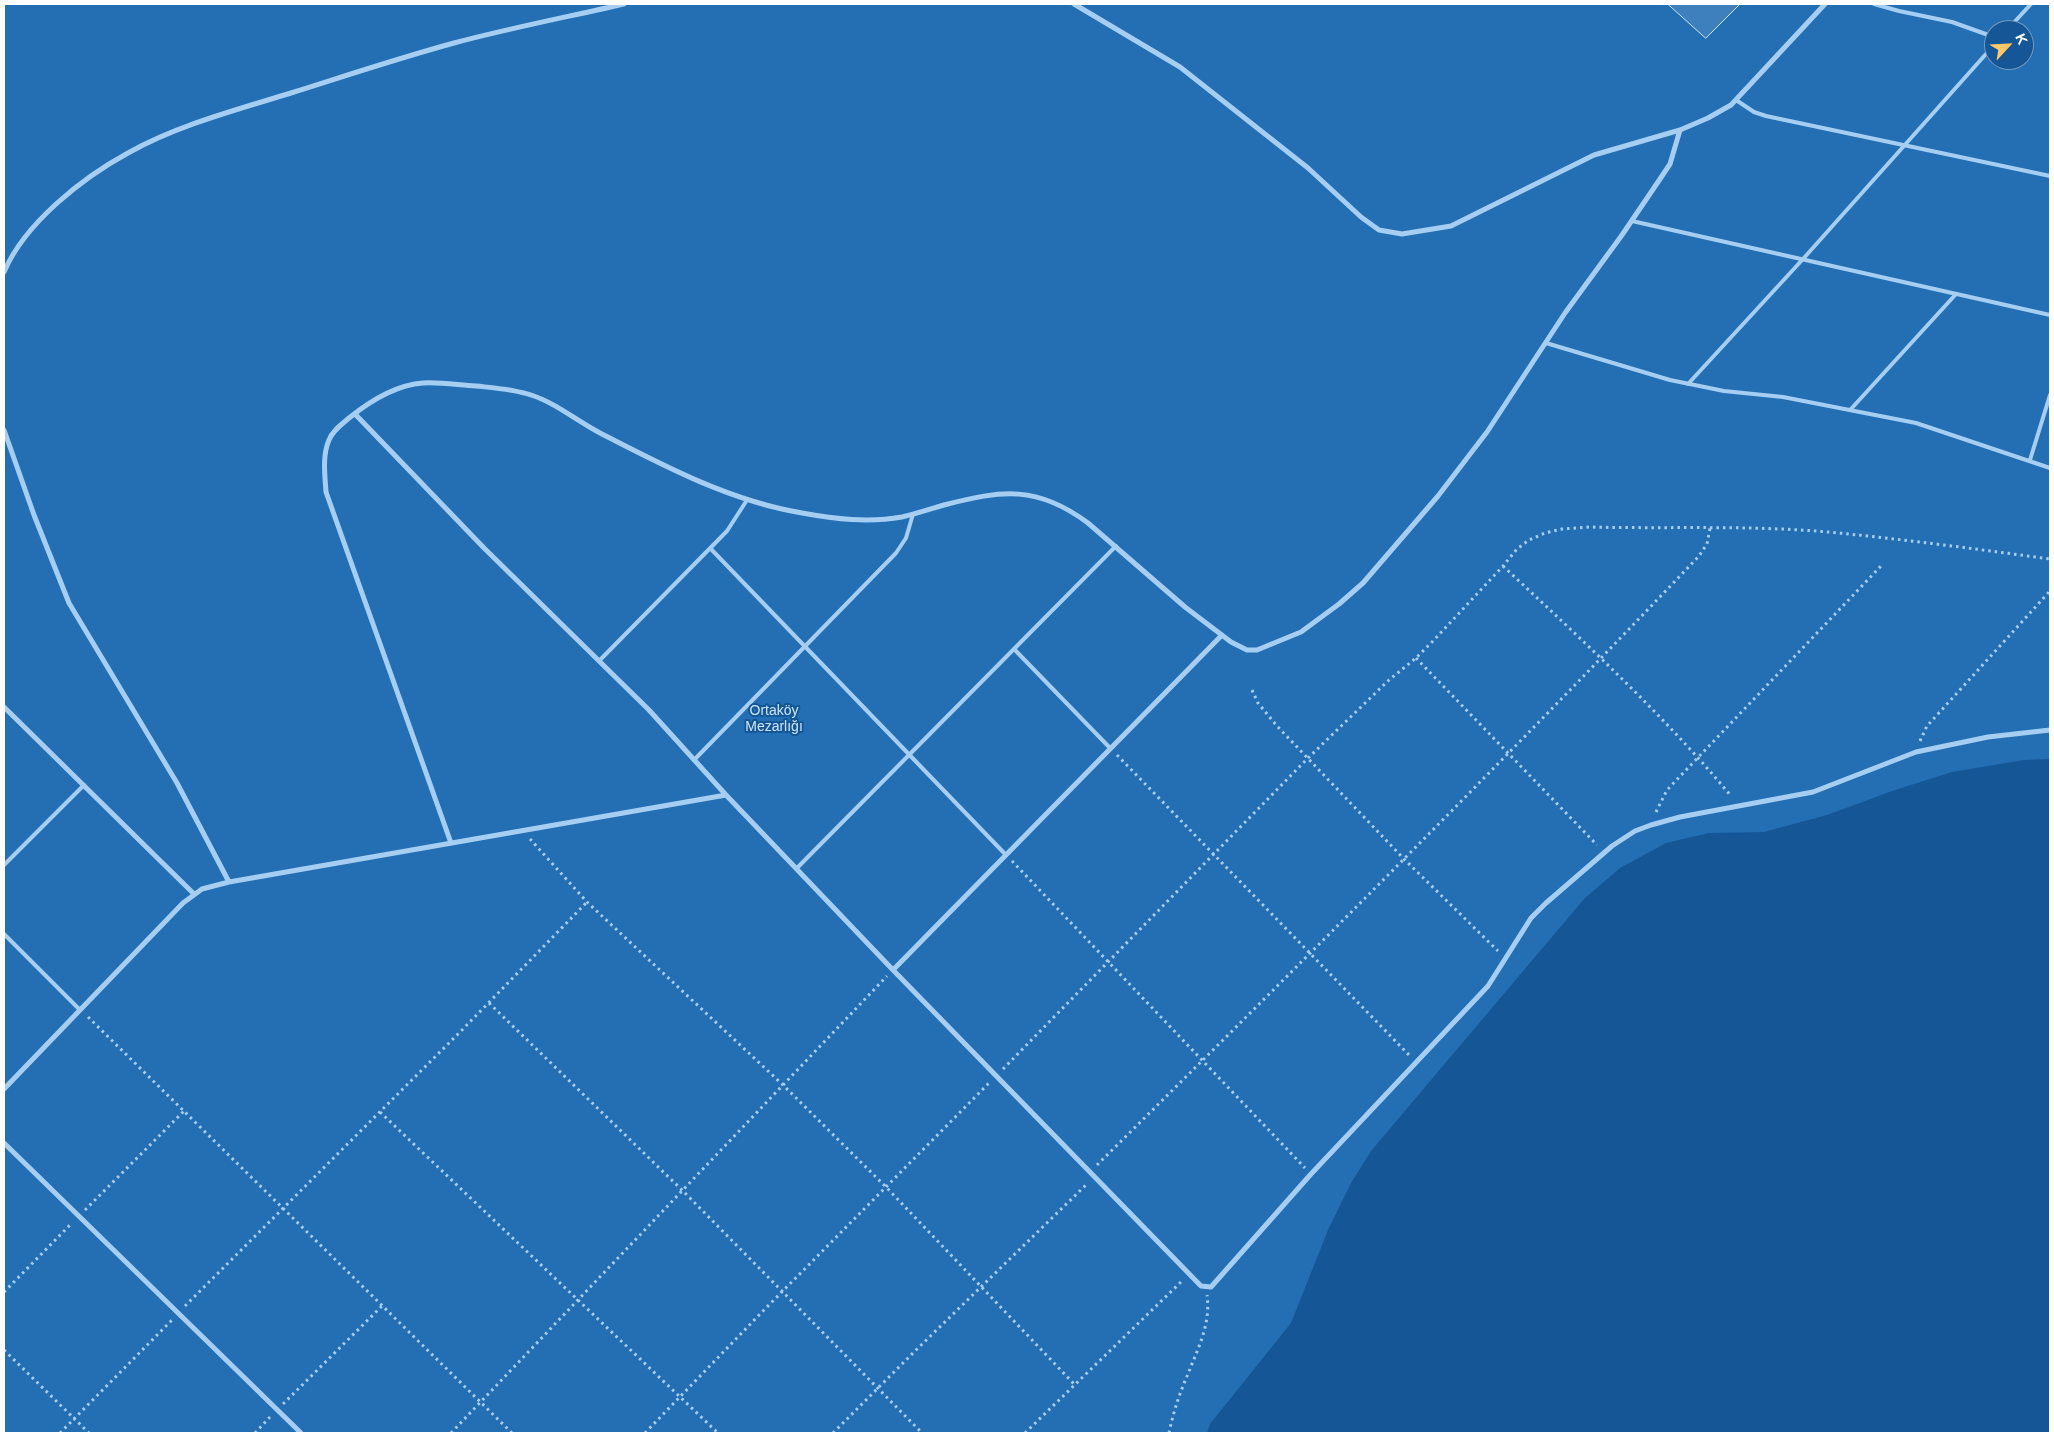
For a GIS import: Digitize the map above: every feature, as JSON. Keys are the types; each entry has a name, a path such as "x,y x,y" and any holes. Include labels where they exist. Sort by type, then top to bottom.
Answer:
{"street":[{"path":"4,272 30,233 63,198 90,176 154,139 220,115 452,44 624,4"},
{"path":"1074,4 1180,67 1308,168 1361,217 1378,230 1402,234 1451,226 1594,155 1680,130 1731,106 1825,4"},
{"path":"451,843 326,492 324,470 329,440 336,430 363,406 399,388 422,383 509,389 533,395 556,406 596,430 691,479 747,500 781,510 847,520 878,520 913,514 991,495 1012,493 1032,495 1055,502 1071,510 1116,546 1185,607 1222,635 1247,650 1257,650 1301,632 1345,599 1363,582 1438,496 1487,432 1546,342 1670,164 1680,130"},
{"path":"355,414 484,548 650,710 726,794 893,970 1189,1274 1201,1286 1206,1288 1211,1287 1311,1174 1488,986 1531,918 1604,853 1636,831 1650,825 1680,818 1813,792 1916,752 1988,737 2050,730"},
{"path":"4,430 34,515 69,603 177,783 229,882"},
{"path":"893,970 1222,635"},
{"path":"4,707 194,894"},
{"path":"4,1089 183,903 202,889 229,882 726,794"},
{"path":"4,1143 301,1433"}],"lane":[{"path":"1874,4 1952,22 1984,33"},
{"path":"2016,20 2031,4"},
{"path":"1688,384 1803,259 1984,56"},
{"path":"1736,100 1754,112 1766,116 2050,176"},
{"path":"1632,221 2050,315"},
{"path":"1851,409 1956,294"},
{"path":"1546,342 1688,384 1783,397 1916,423 2050,468"},
{"path":"2030,460 2050,395"},
{"path":"599,661 734,522 747,500"},
{"path":"695,759 896,553 906,538 913,514"},
{"path":"797,868 1116,546"},
{"path":"710,548 1006,855"},
{"path":"1014,649 1110,748"},
{"path":"4,865 84,785"},
{"path":"4,934 80,1010"}],"path":[{"path":"645,1433 782,1291 1109,962 1308,758 1389,680 1416,658 1517,549 1529,540 1545,533 1562,529 1589,527 1757,528 1828,532 2050,560"},
{"path":"1090,1172 1204,1060 1602,658 1699,556 1708,544 1710,528"},
{"path":"1503,566 1602,658 1698,757 1739,806"},
{"path":"1650,825 1667,790 1881,566"},
{"path":"1916,752 1927,726 2050,591"},
{"path":"1416,658 1604,853"},
{"path":"1252,690 1258,704 1271,719 1404,858 1506,959"},
{"path":"1110,748 1417,1062"},
{"path":"524,830 542,854 586,902 783,1085 886,1187 1074,1385"},
{"path":"1006,855 1311,1174"},
{"path":"60,1433 586,902"},
{"path":"451,1433 893,970"},
{"path":"488,1003 683,1191 922,1433"},
{"path":"80,1010 512,1433"},
{"path":"4,1292 184,1111"},
{"path":"380,1112 718,1433"},
{"path":"834,1433 981,1286 1094,1177"},
{"path":"1025,1433 1189,1274"},
{"path":"1169,1433 1208,1316 1206,1288"},
{"path":"255,1433 382,1306"},
{"path":"4,1350 88,1433"}],"green space":[{"name":"Ortaköy Mezarlığı","path":"4,4 2050,4 2050,759 2024,760 1952,772 1895,790 1827,815 1764,832 1709,833 1666,843 1620,868 1584,899 1371,1151 1351,1183 1328,1230 1291,1323 1210,1424 1207,1433 4,1433"}],"building":[{"path":"1668,4 1740,4 1706,38"}]}
